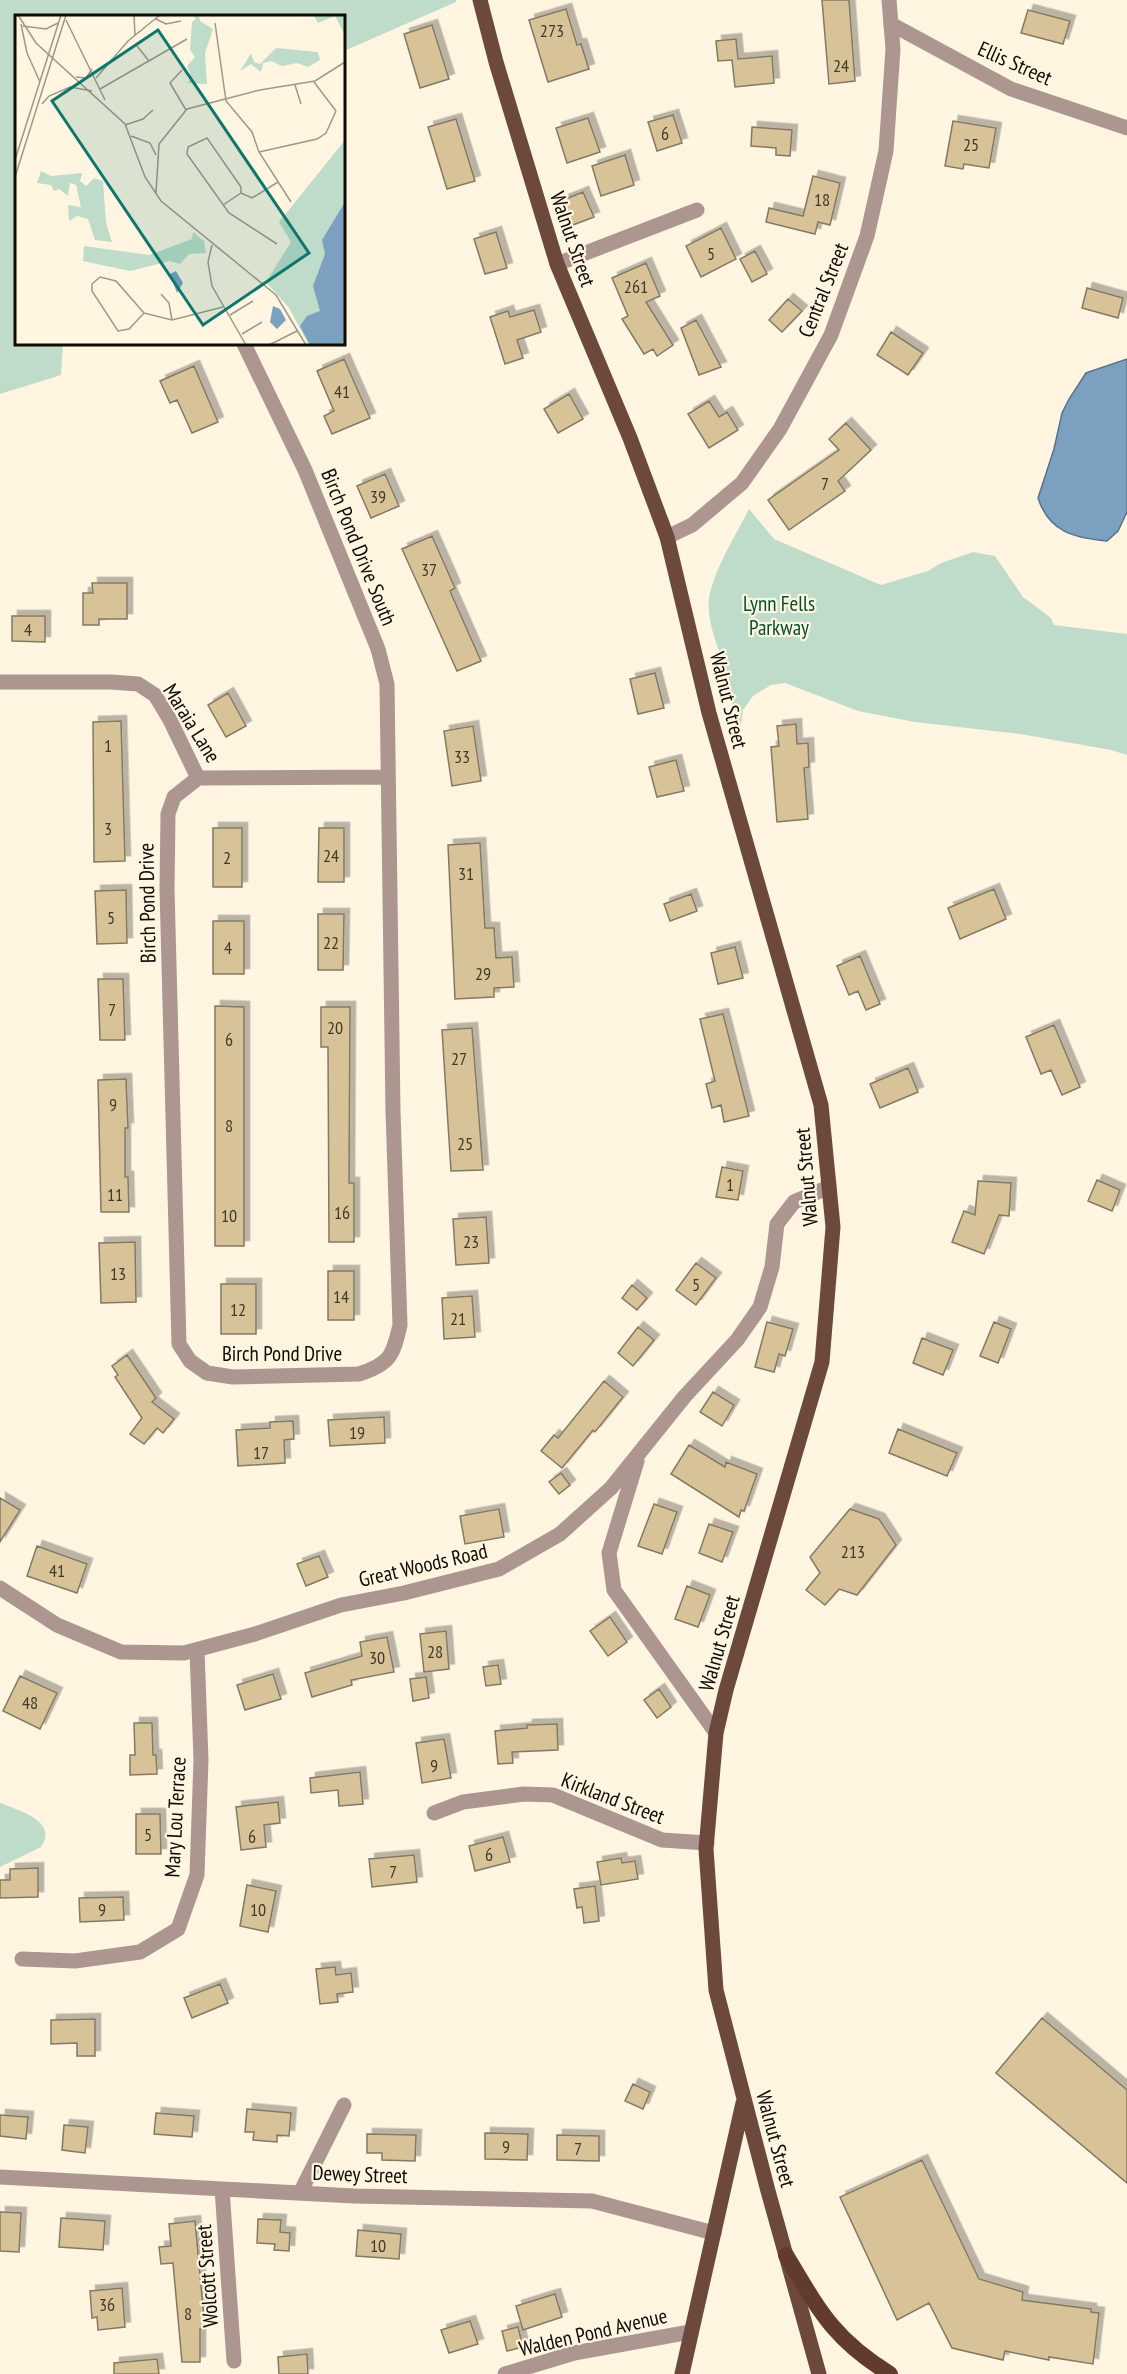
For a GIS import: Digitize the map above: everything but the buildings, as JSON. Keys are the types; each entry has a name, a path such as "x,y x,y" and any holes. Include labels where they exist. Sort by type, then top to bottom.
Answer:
{"highway":[{"path":"786,2255 818,2310 834,2330 860,2353 890,2374"}],"main road":[{"name":"Walnut Street","path":"480,0 496,62 557,264 630,438 667,537 709,713 821,1105 833,1227 822,1362 726,1690 716,1733 707,1843 716,1990 819,2374"},
{"path":"682,2374 744,2100"}],"street":[{"name":"Central Street","path":"667,537 692,525 742,483 780,429 831,335 867,236 886,151 892,49 889,0"},
{"name":"Ellis Street","path":"891,24 1011,89 1127,128"},
{"path":"557,264 697,210"},
{"name":"Birch Pond Drive South","path":"244,345 305,470 378,649 387,684 387,777"},
{"name":"Maraia Lane","path":"0,682 138,684 156,695 198,778 387,777"},
{"name":"Birch Pond Drive","path":"198,778 174,798 168,814 167,889 179,1344 190,1360 207,1372 233,1377 359,1374 378,1368 394,1351 400,1325 387,777"},
{"name":"Great Woods Road","path":"0,1588 57,1625 121,1652 184,1653 255,1634 341,1605 404,1593 499,1569 560,1534 611,1488 685,1396 737,1340 760,1307 772,1267 777,1224 795,1202 829,1187"},
{"path":"639,1454 609,1553 614,1590 716,1733"},
{"name":"Mary Lou Terrace","path":"22,1959 75,1961 140,1952 178,1929 197,1875 201,1760 197,1650"},
{"name":"Kirkland Street","path":"434,1814 474,1800 524,1794 553,1795 662,1840 707,1843"},
{"path":"300,2193 344,2105"},
{"name":"Dewey Street","path":"0,2177 354,2196 592,2201 714,2233"},
{"name":"Wolcott Street","path":"222,2188 234,2361"},
{"name":"Walden Pond Avenue","path":"505,2374 574,2353 690,2332"}],"green space":[{"path":"0,0 456,0 456,2 345,51 345,15 15,15 15,345 63,345 61,375 0,394"},
{"name":"Lynn Fells Parkway","path":"749,509 774,539 881,585 928,571 941,563 973,552 995,556 1023,597 1051,618 1054,625 1127,634 1127,755 1111,750 1020,734 915,722 858,711 785,683 771,685 753,696 743,710 740,729 712,628 709,599 718,568"},
{"path":"0,1803 26,1813 41,1823 45,1830 45,1838 41,1847 0,1867"}],"water":[{"path":"1127,359 1127,512 1118,531 1107,541 1084,538 1056,526 1049,519 1038,498 1054,449 1062,413 1069,399 1086,373"}]}
